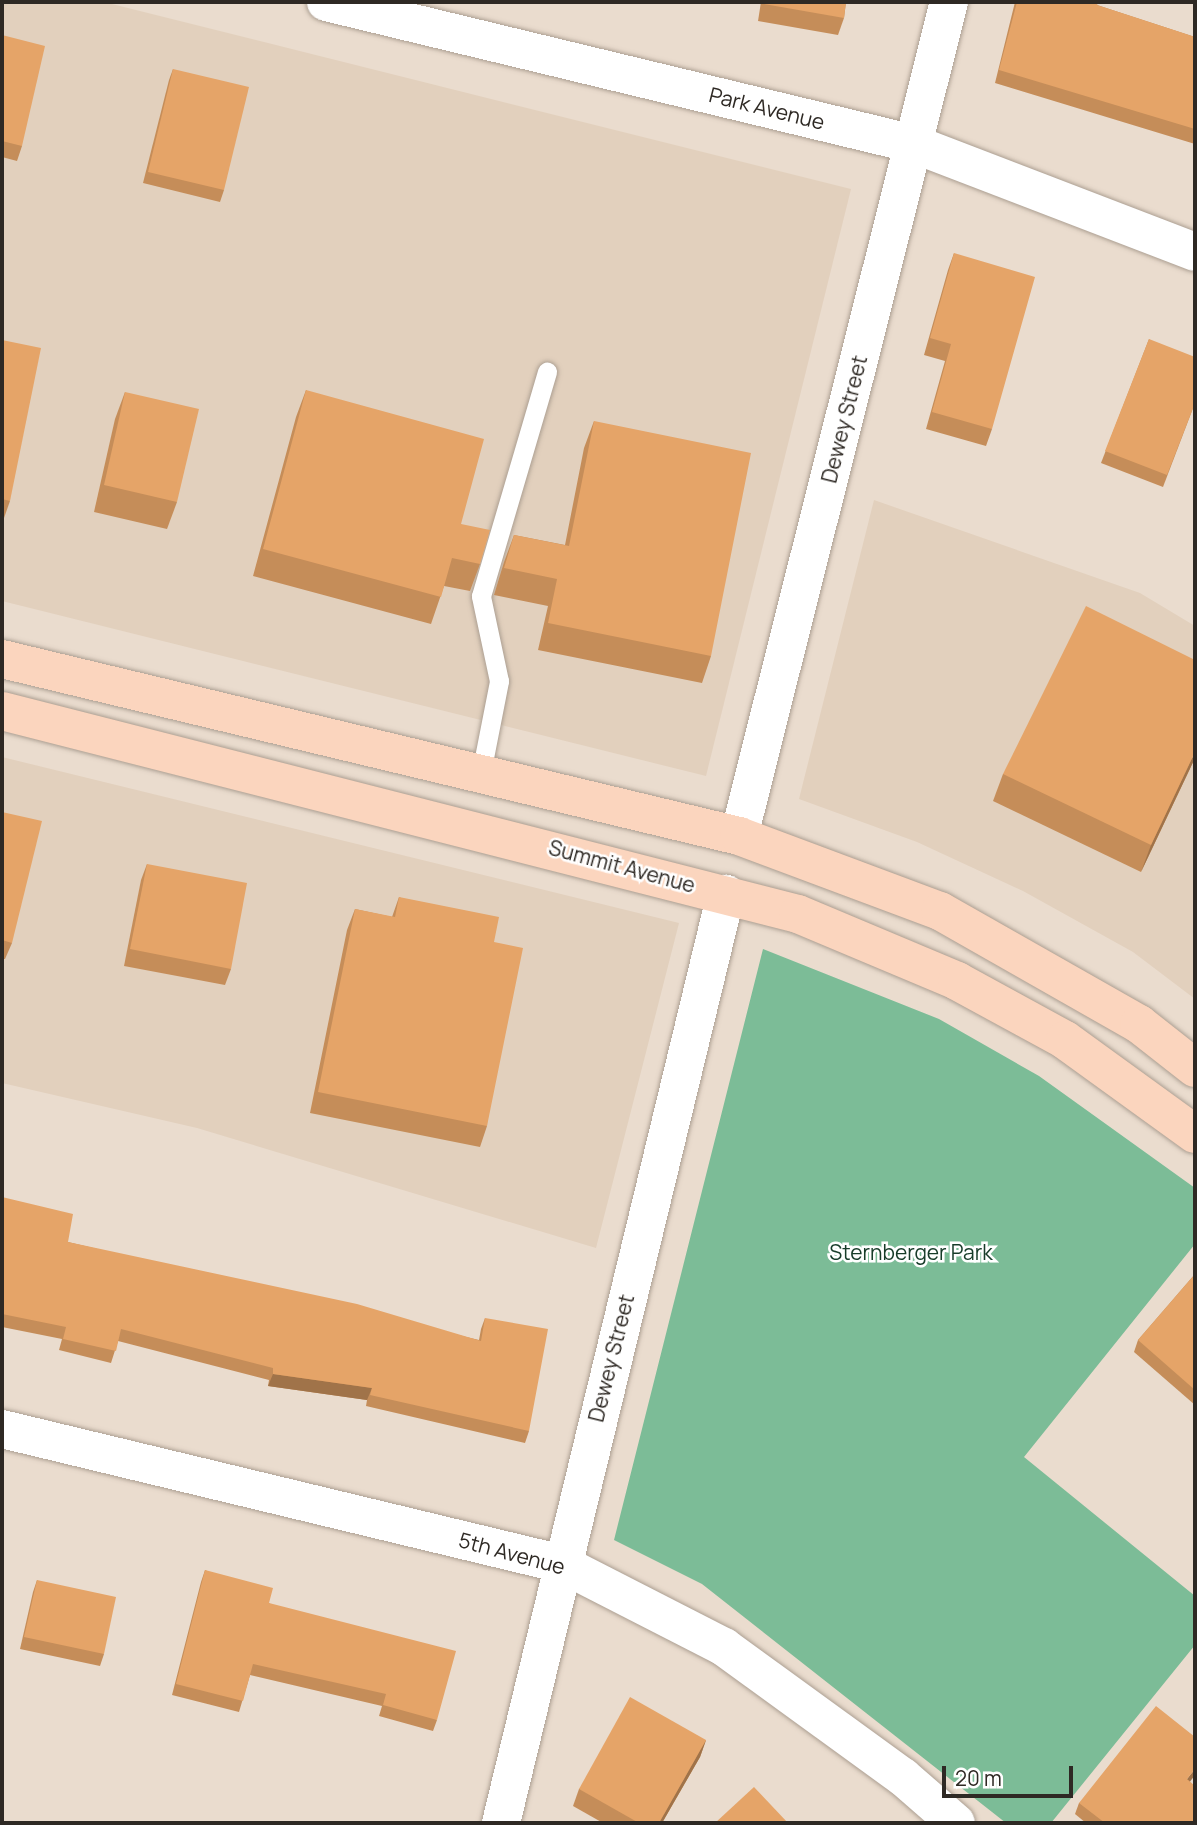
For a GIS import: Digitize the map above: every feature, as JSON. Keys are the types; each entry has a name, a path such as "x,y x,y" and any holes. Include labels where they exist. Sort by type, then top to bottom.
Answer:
{"main road":[{"path":"2,659 739,836 940,911 1139,1024 1195,1068"},
{"name":"Summit Avenue","path":"2,711 798,914 957,981 1065,1040 1195,1135"}],"street":[{"name":"Park Avenue","path":"326,2 914,144 1195,252"},
{"name":"Dewey Street","path":"739,836 949,2"},
{"name":"Dewey Street","path":"501,1823 726,894"},
{"name":"5th Avenue","path":"2,1429 562,1564 724,1647 903,1777 956,1823"}],"lane":[{"path":"481,773 499,681 481,596 547,372"}],"shaded area":[{"path":"2,2 104,2 851,189 706,776 2,601"},
{"path":"874,500 1140,593 1195,626 1195,999 1133,952 1023,891 917,842 799,799"},
{"path":"2,757 679,923 596,1248 197,1128 2,1083"}],"green space":[{"name":"Sternberger Park","path":"763,949 939,1019 1039,1076 1195,1188 1195,1244 1024,1457 1195,1596 1195,1645 1051,1823 1006,1823 702,1584 614,1540"}],"building":[{"path":"846,2 844,18 764,4"},
{"path":"1017,2 1098,2 1097,5 1195,37 1195,129 999,70"},
{"path":"2,35 45,46 22,146 2,141"},
{"path":"173,69 249,87 224,190 148,172"},
{"path":"954,253 1035,277 992,429 932,412 951,344 930,338"},
{"path":"1149,339 1195,357 1195,403 1167,475 1105,451"},
{"path":"2,340 41,348 10,501 2,499"},
{"path":"306,390 484,439 461,524 490,530 480,564 452,558 441,597 263,549"},
{"path":"125,392 199,409 177,502 104,485"},
{"path":"594,421 751,453 711,656 548,623 557,579 504,568 514,535 569,546"},
{"path":"1086,606 1195,660 1195,752 1151,845 1003,774"},
{"path":"2,812 42,821 12,943 2,940"},
{"path":"147,864 247,883 231,969 130,949"},
{"path":"399,897 499,917 494,942 523,948 487,1126 318,1092 355,909 395,917"},
{"path":"2,1197 73,1214 68,1242 357,1304 481,1341 485,1318 548,1329 529,1431 370,1395 372,1388 273,1374 273,1368 121,1329 116,1351 63,1339 66,1327 2,1314"},
{"path":"1195,1274 1195,1390 1138,1340"},
{"path":"205,1570 273,1588 269,1603 456,1651 437,1720 383,1705 386,1694 253,1664 243,1701 176,1684"},
{"path":"37,1580 116,1597 104,1654 24,1637"},
{"path":"630,1697 706,1740 659,1823 639,1823 579,1789"},
{"path":"1156,1706 1195,1737 1195,1769 1187,1779 1195,1786 1195,1823 1105,1823 1079,1803"},
{"path":"754,1787 788,1823 715,1823"}]}
